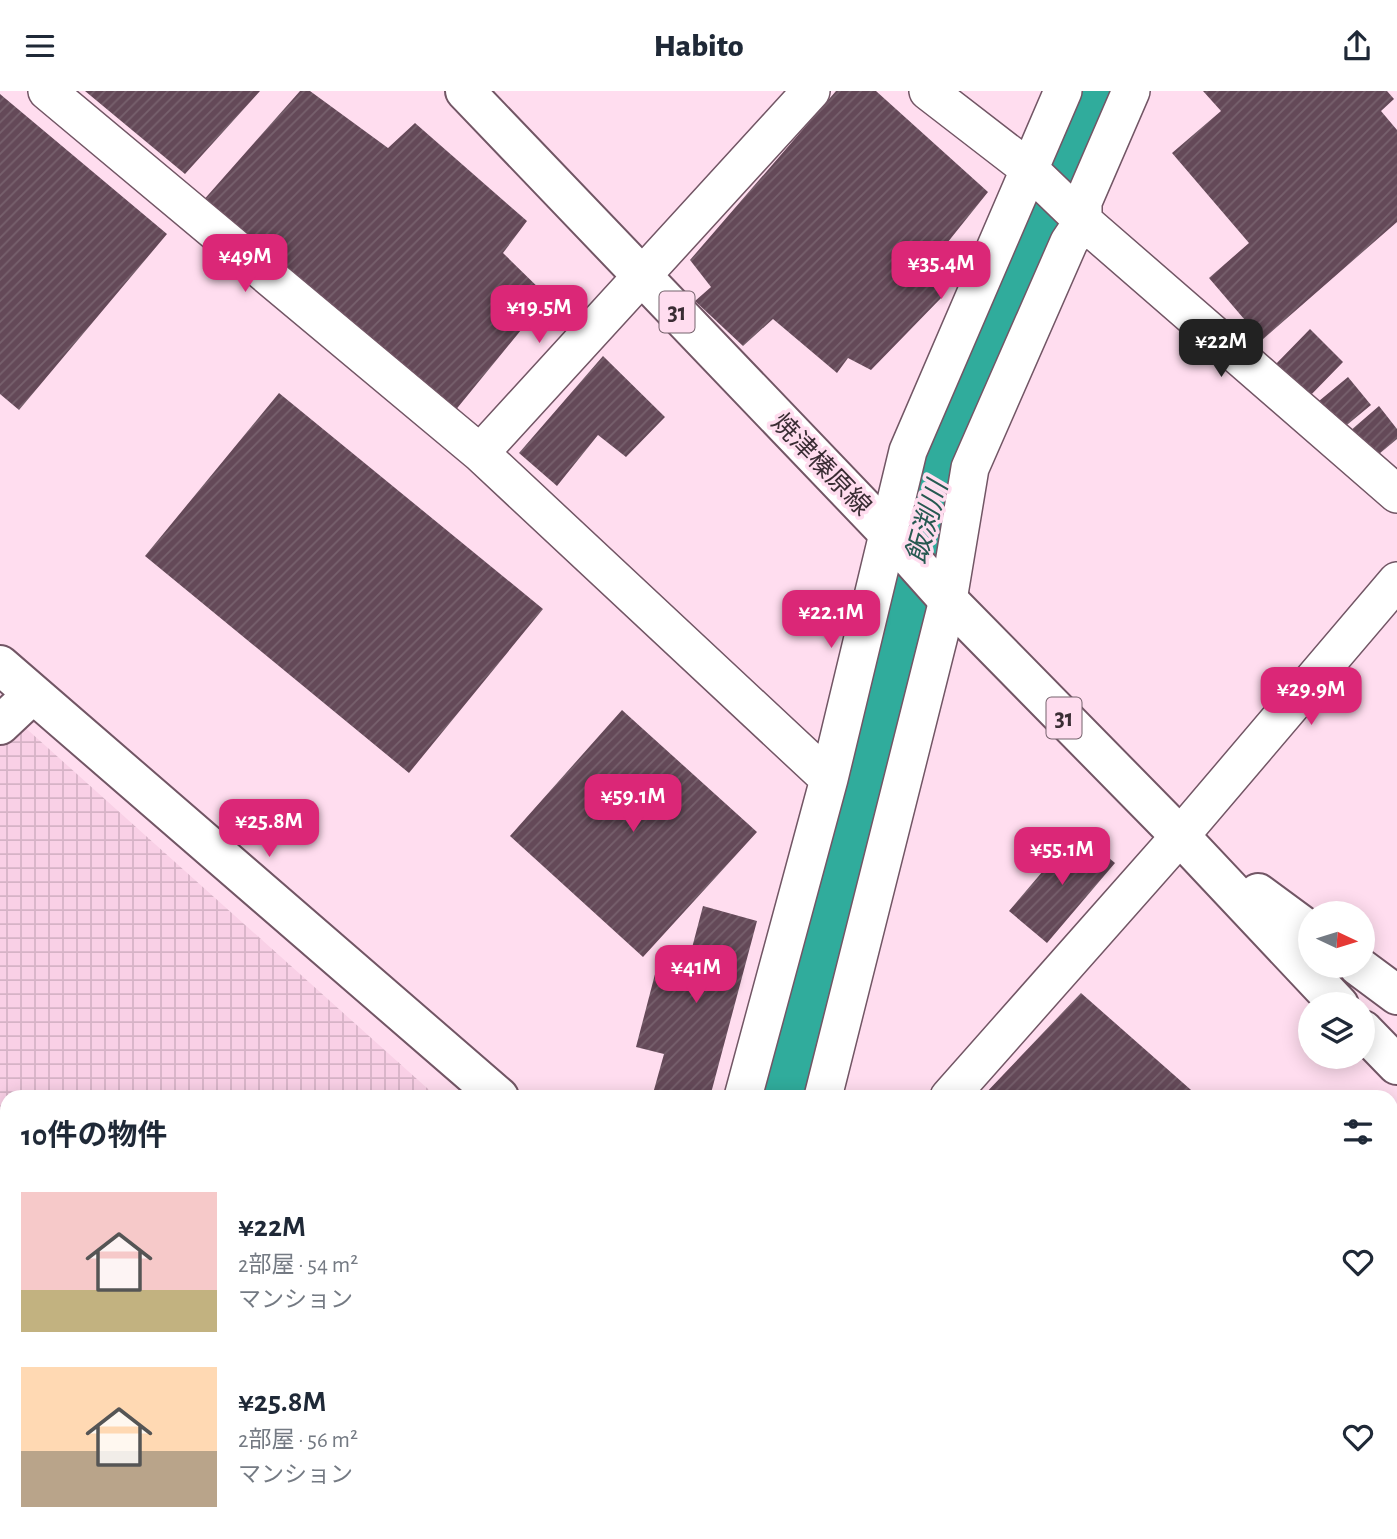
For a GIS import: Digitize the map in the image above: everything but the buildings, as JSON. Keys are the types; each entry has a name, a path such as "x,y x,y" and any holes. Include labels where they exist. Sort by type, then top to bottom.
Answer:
{"main road":[{"name":"焼津榛原線","path":"465,91 889,534 948,600 1180,836 1327,992"},
{"path":"0,665 491,1090"},
{"path":"0,725 33,694"},
{"name":"焼津榛原線","path":"1180,836 1298,922"},
{"path":"1374,978 1397,995"},
{"path":"1375,1042 1397,1065"}],"street":[{"path":"47,91 480,453 829,779"},
{"path":"480,453 811,91"},
{"path":"928,91 1029,169 1083,221 1397,494"},
{"path":"745,1090 829,779 908,451 1063,91"},
{"path":"825,1090 948,600 970,468 1069,242 1083,221 1083,202 1131,91"},
{"path":"954,1090 1180,836 1397,581"}],"shaded area":[{"path":"0,705 429,1090 0,1090"}],"waterway":[{"name":"飯渕川","path":"786,1090 884,670 930,496 1106,91"}]}
